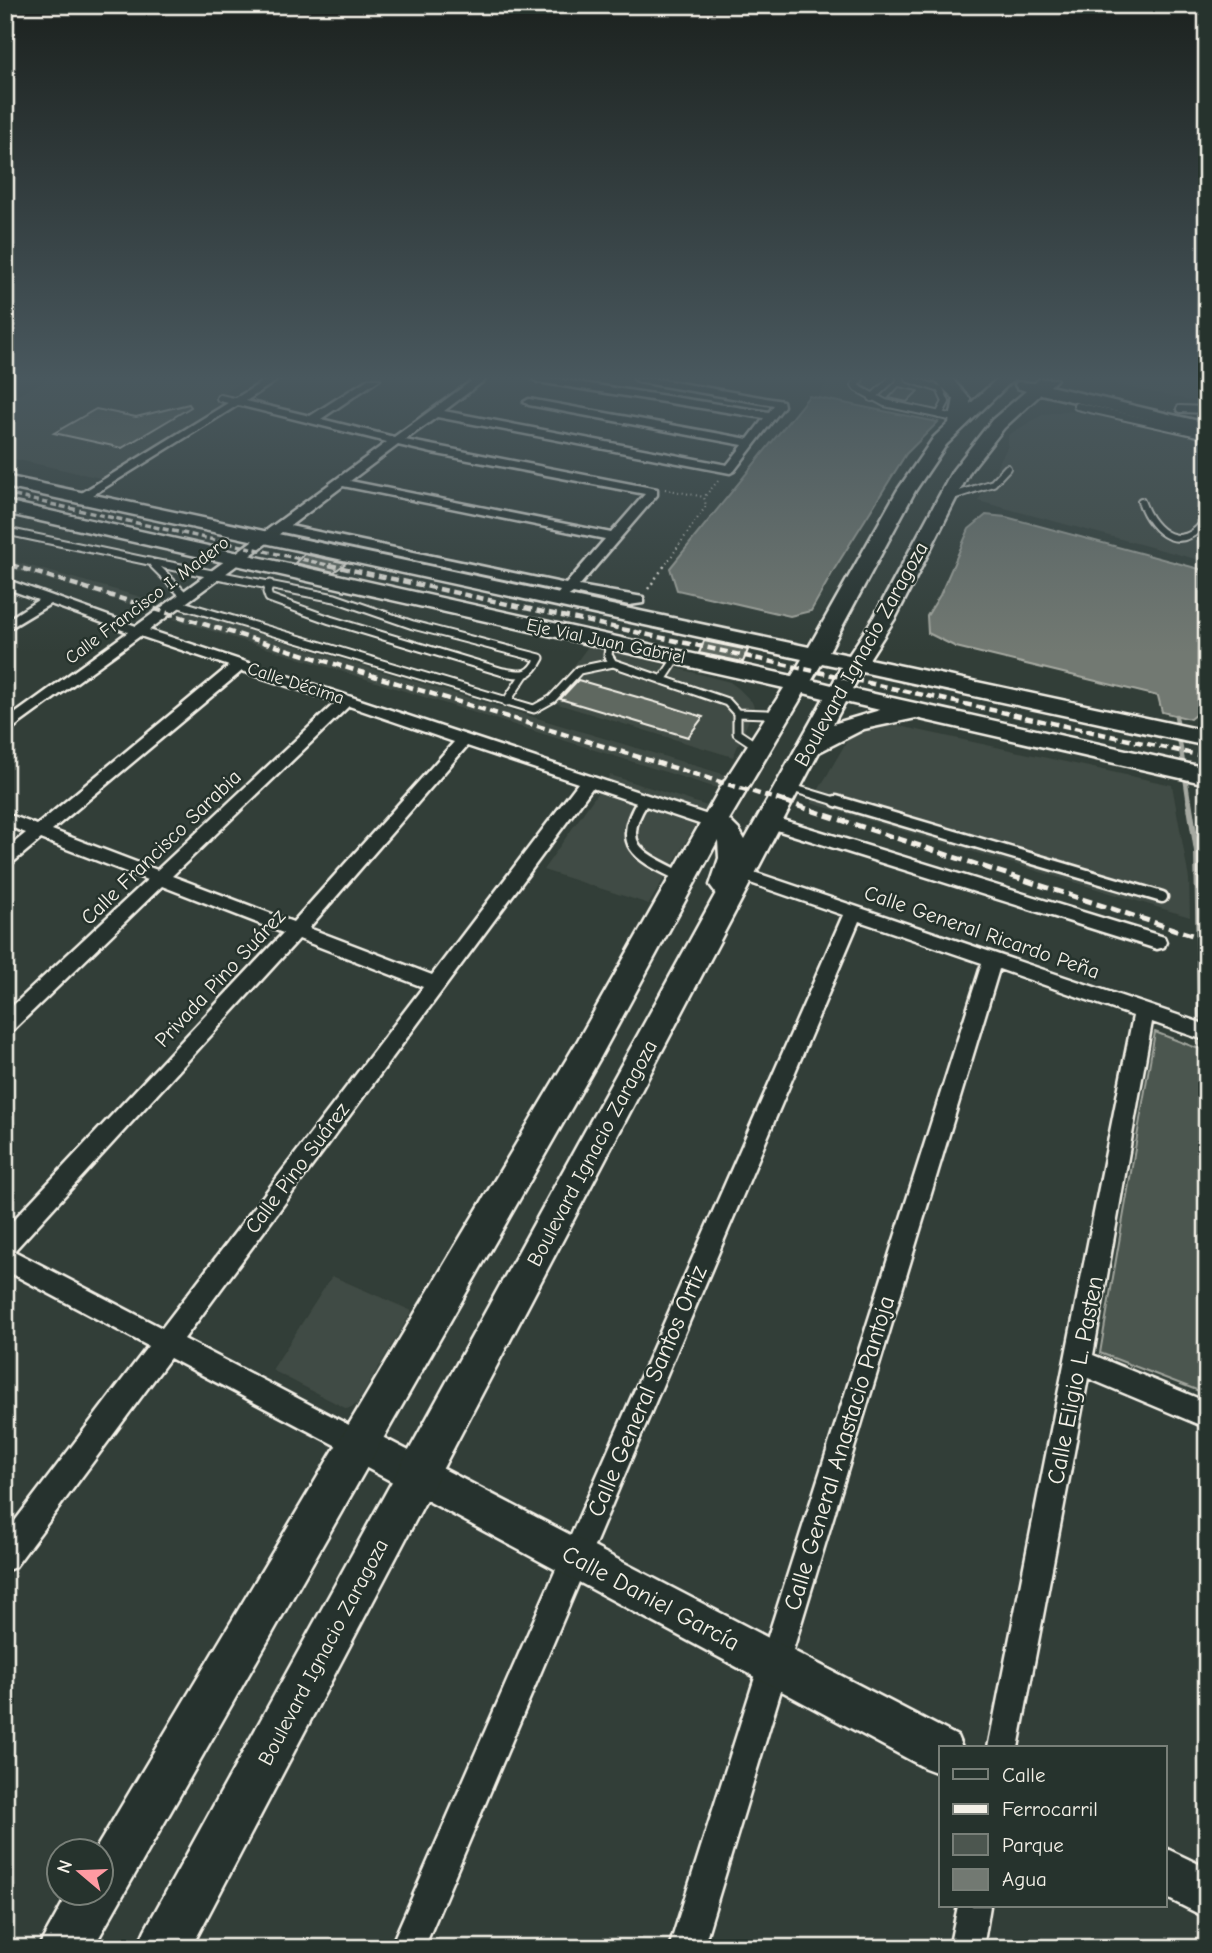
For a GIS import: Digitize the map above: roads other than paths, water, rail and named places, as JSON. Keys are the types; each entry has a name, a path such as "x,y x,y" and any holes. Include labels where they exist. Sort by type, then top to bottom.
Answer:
{"main road":[{"name":"Boulevard Ignacio Zaragoza","path":"116,1861 589,1049 761,737 807,669 920,470"},
{"name":"Boulevard Ignacio Zaragoza","path":"163,1948 809,747 885,617 963,470"},
{"name":"Eje Vial Juan Gabriel","path":"5,481 270,532 564,595 744,640 807,669 848,678 951,682 1198,738"},
{"name":"Eje Vial Juan Gabriel","path":"5,506 705,663 807,669 848,678 940,715 1202,775"},
{"path":"744,640 800,634 838,612"},
{"path":"885,617 885,633 893,648 920,668 951,682"},
{"path":"705,663 750,688 759,696 762,775 790,784"},
{"path":"809,747 838,729 868,719 911,714 940,715"},
{"path":"714,824 728,832 734,842 733,859 722,890 721,912"},
{"name":"Calle Daniel García","path":"360,1445 939,1751"},
{"path":"1166,1873 1207,1894"},
{"path":"64,1948 88,1908"}],"street":[{"path":"81,497 125,470"},
{"name":"Calle Francisco I. Madero","path":"5,729 355,470"},
{"path":"538,470 653,492 564,595"},
{"path":"338,482 613,537"},
{"name":"Calle Décima","path":"5,583 138,631 714,824"},
{"path":"564,595 638,600"},
{"path":"5,627 49,599"},
{"path":"5,860 240,665"},
{"name":"Calle Francisco Sarabia","path":"5,1025 347,700"},
{"name":"Privada Pino Suárez","path":"5,1245 296,930 465,739"},
{"name":"Calle Pino Suárez","path":"5,1557 589,780"},
{"path":"5,819 436,984"},
{"path":"770,822 1157,942"},
{"name":"Calle General Ricardo Peña","path":"742,874 1207,1033"},
{"name":"Calle General Santos Ortiz","path":"407,1948 854,912"},
{"name":"Calle General Anastacio Pantoja","path":"686,1948 993,958"},
{"name":"Calle Eligio L. Pasten","path":"1003,1746 1079,1362 1144,1011"},
{"path":"5,1258 360,1445"},
{"path":"1079,1362 1207,1415"},
{"path":"966,1948 974,1908"}],"lane":[{"path":"947,498 993,483 1005,470"},
{"path":"1141,501 1149,523 1160,532 1171,536 1192,537 1200,532 1207,518"},
{"path":"5,531 270,584 365,607 400,617 414,625 540,658 538,665 524,675 506,702"},
{"path":"151,562 180,600 506,702 541,708 576,673 593,666 613,663 716,696 727,702 761,737"},
{"path":"270,584 267,592 269,598 277,602 503,672 524,675"},
{"path":"610,641 608,655 613,663"},
{"path":"662,680 678,656"},
{"path":"737,713 737,733 761,737"},
{"path":"790,784 1162,897"},
{"path":"644,799 631,820 628,833 633,845 684,878"}],"water":[{"path":"749,470 896,470 811,611 790,616 677,590 670,568"},
{"path":"986,515 1006,517 1207,571 1207,705 1190,719 1162,712 1158,696 956,647 928,633 927,616 940,595 969,529"}],"waterway":[{"path":"1176,716 1189,803"},
{"path":"1189,801 1197,851 1200,1018"},
{"path":"1201,1044 1202,1077 1207,1086"}],"railway":[{"path":"5,494 337,567"},
{"path":"5,563 11,565"},
{"path":"11,565 789,803"},
{"path":"11,565 17,567"},
{"path":"329,565 1207,757"},
{"path":"783,801 1207,940"}]}
